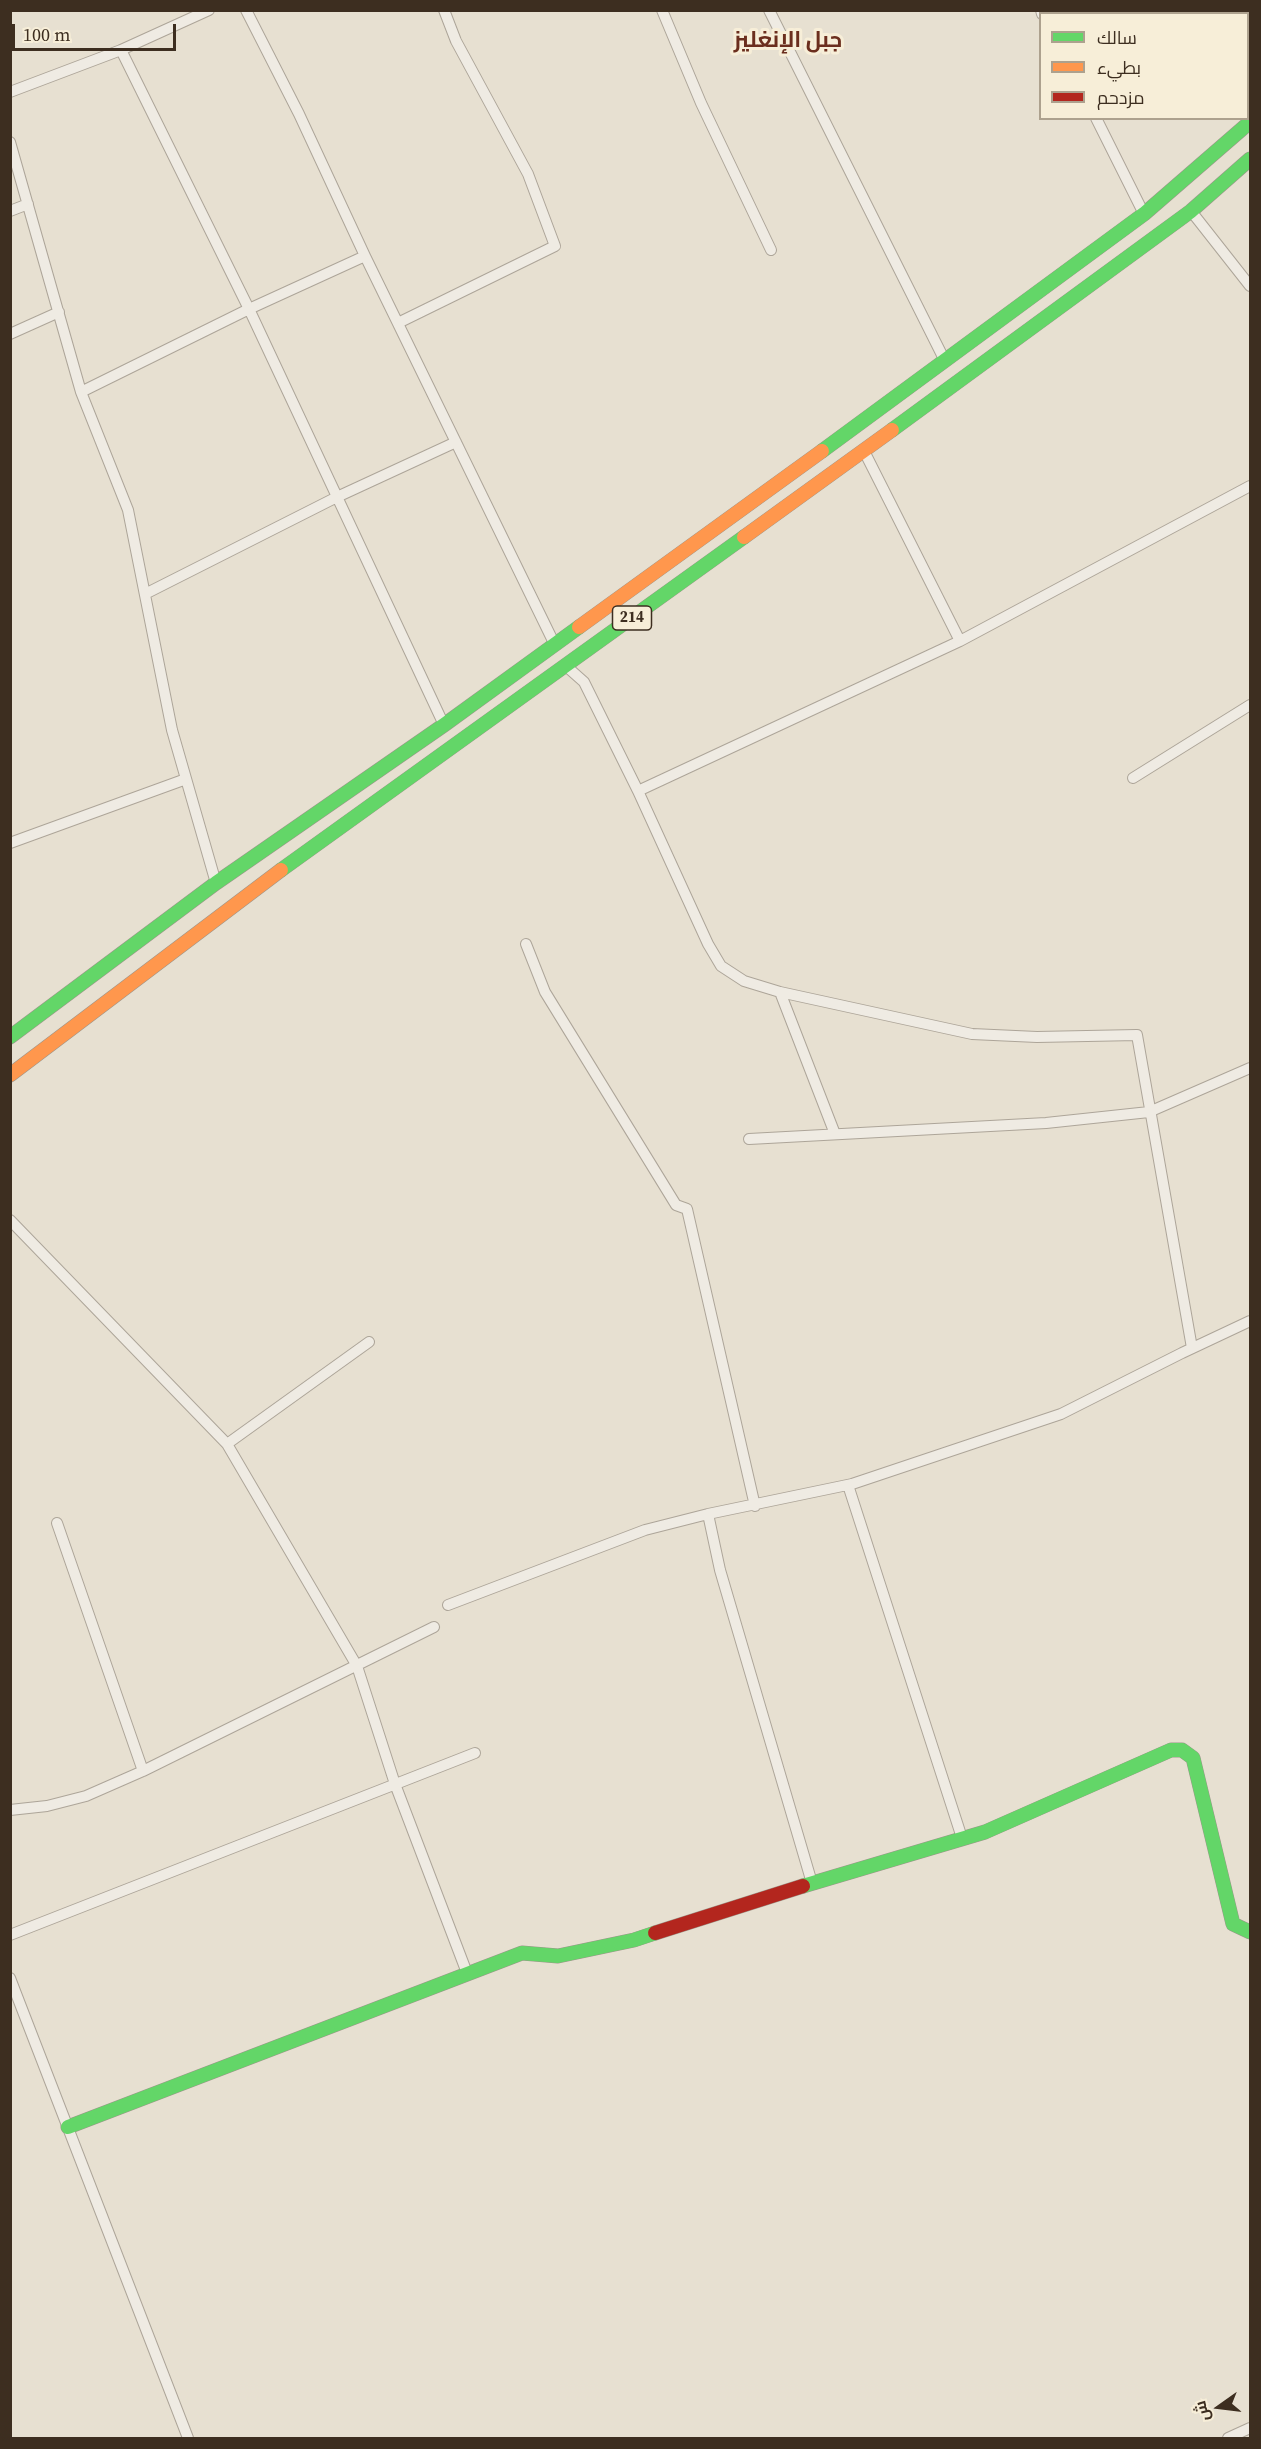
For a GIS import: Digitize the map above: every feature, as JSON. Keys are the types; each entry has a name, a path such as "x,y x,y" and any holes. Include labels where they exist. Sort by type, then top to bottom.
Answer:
{"main road":[{"name":"214","path":"10,1037 216,883 444,725 945,361 1144,214 1251,122"},
{"name":"214","path":"10,1075 229,907 864,451 1191,211 1251,159"},
{"path":"68,2127 522,1953 558,1956 633,1940 812,1883 985,1832 1171,1750 1182,1750 1193,1758 1233,1924 1251,1932"}],"street":[{"path":"10,92 121,50 209,10"},
{"path":"246,10 299,114 365,256 555,645"},
{"path":"398,323 555,246 528,174 456,41 444,10"},
{"path":"662,10 701,103 771,250"},
{"path":"769,10 945,361"},
{"path":"121,50 249,309 444,725"},
{"path":"1097,120 1144,214"},
{"path":"10,142 81,392 128,510 172,730 216,883"},
{"path":"10,211 28,204"},
{"path":"1191,211 1251,286"},
{"path":"81,392 249,309 365,256"},
{"path":"10,334 59,312"},
{"path":"145,594 337,497 456,442"},
{"path":"864,451 960,641"},
{"path":"638,791 960,641 1248,490"},
{"path":"566,666 584,682 638,791 708,944 721,966 744,981 780,992 972,1034 1037,1037 1137,1035 1192,1348"},
{"path":"1133,778 1251,705"},
{"path":"10,843 186,778"},
{"path":"526,944 545,992 675,1205 687,1209 755,1506"},
{"path":"780,992 835,1134"},
{"path":"749,1139 1046,1123 1149,1112 1251,1068"},
{"path":"10,1220 227,1444 357,1666 395,1784 468,1973"},
{"path":"448,1605 635,1534 708,1514 848,1485 1061,1414 1192,1348 1251,1322"},
{"path":"227,1444 369,1342"},
{"path":"848,1485 962,1838"},
{"path":"708,1514 720,1570 812,1883"},
{"path":"57,1523 143,1771"},
{"path":"10,1810 47,1806 86,1796 143,1771 434,1627"},
{"path":"10,1935 475,1753"},
{"path":"10,1978 188,2439"},
{"path":"1228,2439 1251,2428"}],"traffic: fast":[{"path":"822,451 1144,214 1250,122"},
{"path":"892,430 1191,211 1250,159"},
{"path":"281,870 744,537"},
{"path":"10,1037 216,883 444,725 579,627"},
{"path":"803,1886 985,1832 1171,1750 1182,1750 1193,1758 1233,1924 1250,1932"},
{"path":"68,2127 522,1953 558,1956 634,1940 655,1933"}],"traffic: slow":[{"path":"744,537 892,430"},
{"path":"579,627 822,451"},
{"path":"10,1075 281,870"}],"traffic: jam":[{"path":"655,1933 803,1886"}],"district":[{"name":"جبل الإنغليز","path":"788,41"}]}
